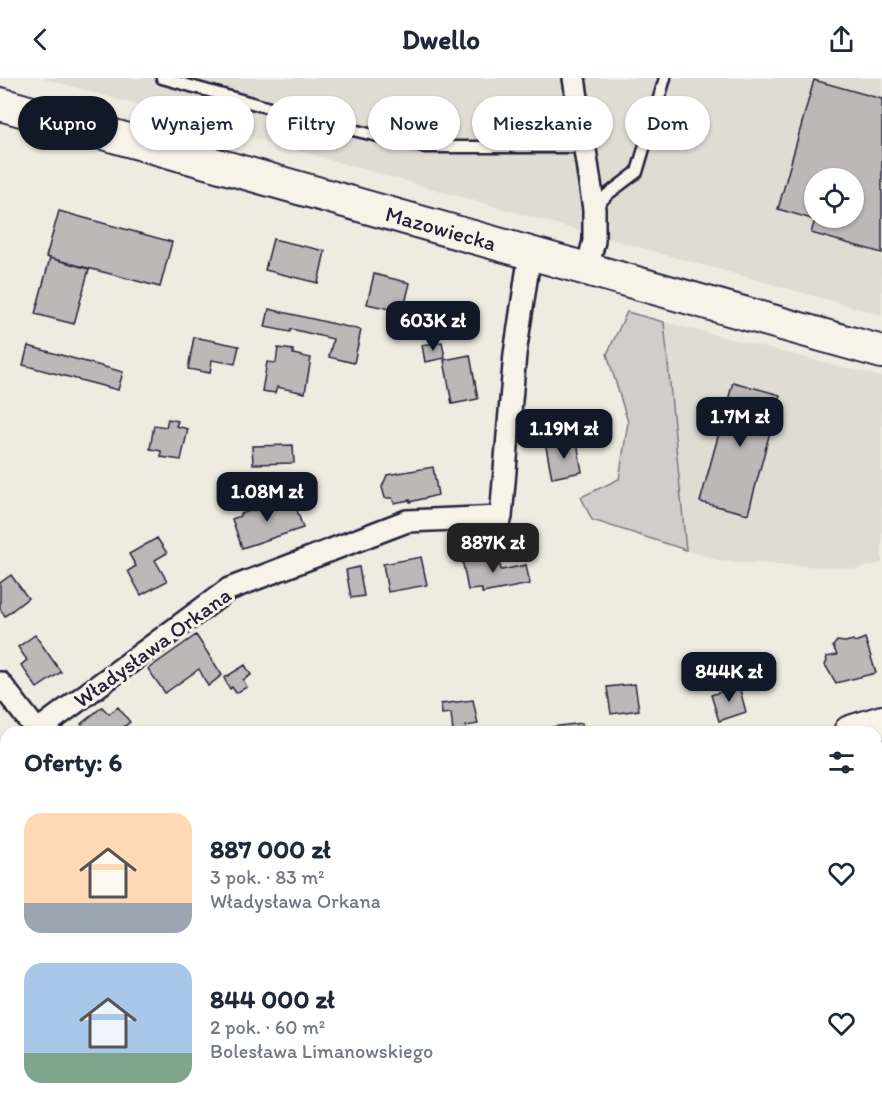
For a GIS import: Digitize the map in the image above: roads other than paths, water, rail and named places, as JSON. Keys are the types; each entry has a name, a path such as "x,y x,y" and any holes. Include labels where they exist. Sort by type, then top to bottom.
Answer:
{"main road":[{"name":"Mazowiecka","path":"0,104 882,352"}],"street":[{"path":"574,78 577,96"},
{"path":"585,150 594,209 594,240 587,269"},
{"name":"Władysława Orkana","path":"44,726 229,589 407,521 501,517 515,354 530,253"},
{"path":"0,683 33,726"}],"lane":[{"path":"162,78 320,122 423,147 472,147"},
{"path":"594,209 608,194 637,172 664,78"}]}
